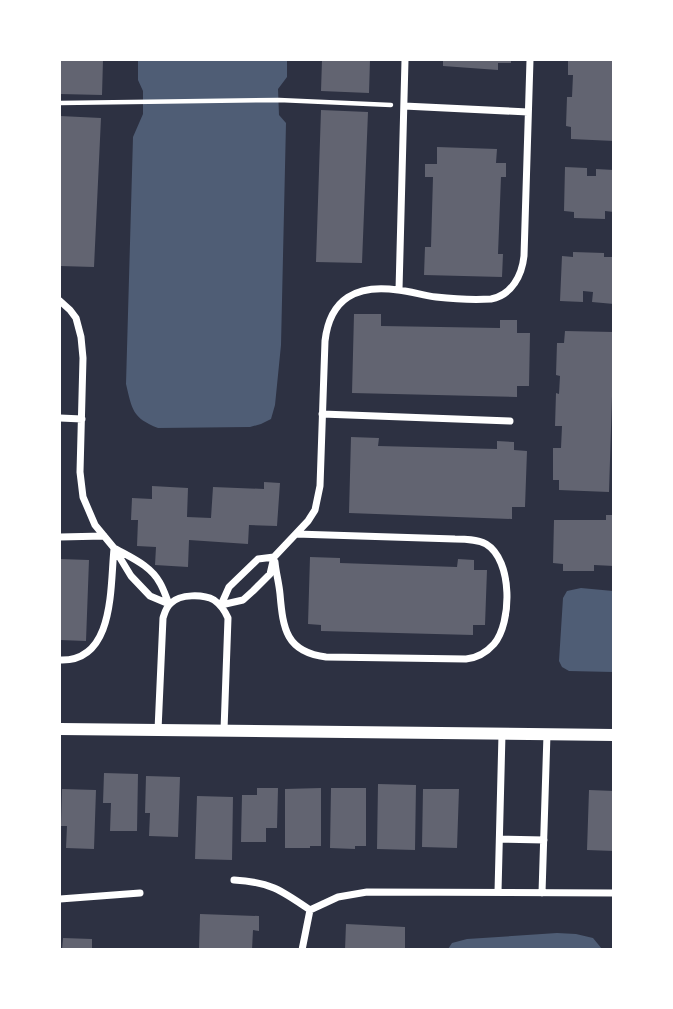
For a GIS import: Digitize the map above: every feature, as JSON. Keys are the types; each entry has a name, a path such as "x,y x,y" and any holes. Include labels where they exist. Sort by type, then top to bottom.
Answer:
{"street":[{"path":"399,290 405,60"},
{"path":"220,606 243,600 270,573 274,557 312,516 320,486 325,341 328,324 343,300 359,291 378,288 435,297 491,299 505,293 515,282 524,256 530,60"},
{"path":"404,106 528,113"},
{"path":"60,301 76,318 81,337 80,472 87,509 131,576 150,596 169,604"},
{"path":"322,414 510,421"},
{"path":"60,418 82,419"},
{"path":"274,557 287,634 299,648 312,654 326,657 466,659 482,654 496,641 503,620 507,582 502,564 486,544 455,539 296,534"},
{"path":"60,537 104,536"},
{"path":"114,548 140,561 152,573 160,582 169,604"},
{"path":"60,660 81,657 91,649 106,624 110,607 114,548"},
{"path":"220,606 229,587 258,559 274,557"},
{"path":"158,730 163,618 169,604 191,596 209,598 220,606 228,618 224,730"},
{"path":"60,729 614,734"},
{"path":"498,892 502,734"},
{"path":"542,893 547,734"},
{"path":"500,839 544,840"},
{"path":"234,880 266,884 281,890 310,910"},
{"path":"60,899 140,893"},
{"path":"310,910 354,893 614,893"},
{"path":"302,950 310,910"}],"path":[{"path":"60,103 279,100 404,106"}],"water":[{"path":"138,60 287,60 287,77 278,89 279,115 286,123 281,345 275,405 271,419 261,424 250,427 158,428 134,412 126,384 133,137 143,114 143,91 138,80"},
{"path":"581,588 613,591 613,672 569,671 562,667 559,661 563,598 567,591"},
{"path":"557,933 593,938 602,949 448,949 452,943 467,939"}],"building":[{"path":"60,60 103,60 102,95 60,94"},
{"path":"322,60 370,60 369,93 321,91"},
{"path":"443,60 511,60 511,63 498,63 498,70 443,66"},
{"path":"568,60 614,60 614,141 571,139 571,127 566,126 567,97 572,97 573,75 568,75"},
{"path":"321,110 368,112 362,263 316,262"},
{"path":"60,116 101,118 94,267 60,266"},
{"path":"437,147 497,149 496,163 506,163 506,177 501,177 498,254 503,254 502,277 424,275 425,247 431,247 433,177 425,177 425,164 437,164"},
{"path":"565,167 587,168 587,176 596,176 596,169 614,170 614,212 605,211 605,219 574,218 574,212 564,211"},
{"path":"573,252 604,253 604,257 614,257 614,304 592,302 593,292 583,291 583,302 560,301 562,256 573,257"},
{"path":"354,314 381,314 381,326 500,328 500,320 517,320 517,333 530,333 529,386 517,386 517,397 352,393"},
{"path":"565,331 614,332 609,492 559,490 559,480 553,480 553,448 561,448 562,426 555,426 556,393 559,394 560,376 556,375 557,343 564,343"},
{"path":"351,437 379,438 378,446 497,449 497,441 514,442 514,450 527,451 525,507 512,507 512,519 349,513"},
{"path":"264,482 280,483 277,526 249,525 248,544 189,540 188,567 155,565 156,547 137,546 138,520 131,520 132,498 152,499 152,486 188,488 187,517 211,518 213,487 264,489"},
{"path":"606,515 614,515 614,566 594,565 594,571 563,571 563,564 553,563 554,520 606,520"},
{"path":"310,557 340,558 340,563 457,567 458,559 474,560 474,570 487,570 485,625 473,625 473,635 321,631 321,625 308,624"},
{"path":"60,559 89,560 86,641 60,640"},
{"path":"104,773 138,774 137,831 110,831 111,803 103,803"},
{"path":"146,776 180,777 178,837 149,836 150,813 145,813"},
{"path":"378,784 416,785 415,850 377,849"},
{"path":"257,788 278,788 277,828 266,828 266,842 241,842 242,795 257,795"},
{"path":"321,788 321,846 285,848 285,789"},
{"path":"331,788 366,788 366,846 355,846 355,849 330,848"},
{"path":"62,789 96,790 94,849 66,848 67,826 61,826"},
{"path":"423,789 459,789 457,848 422,847"},
{"path":"589,790 614,791 614,851 587,850"},
{"path":"197,796 233,797 232,860 195,859"},
{"path":"200,914 259,916 259,931 253,930 252,950 199,950"},
{"path":"346,924 405,927 405,950 345,950"},
{"path":"63,938 92,939 92,950 62,950"}]}
